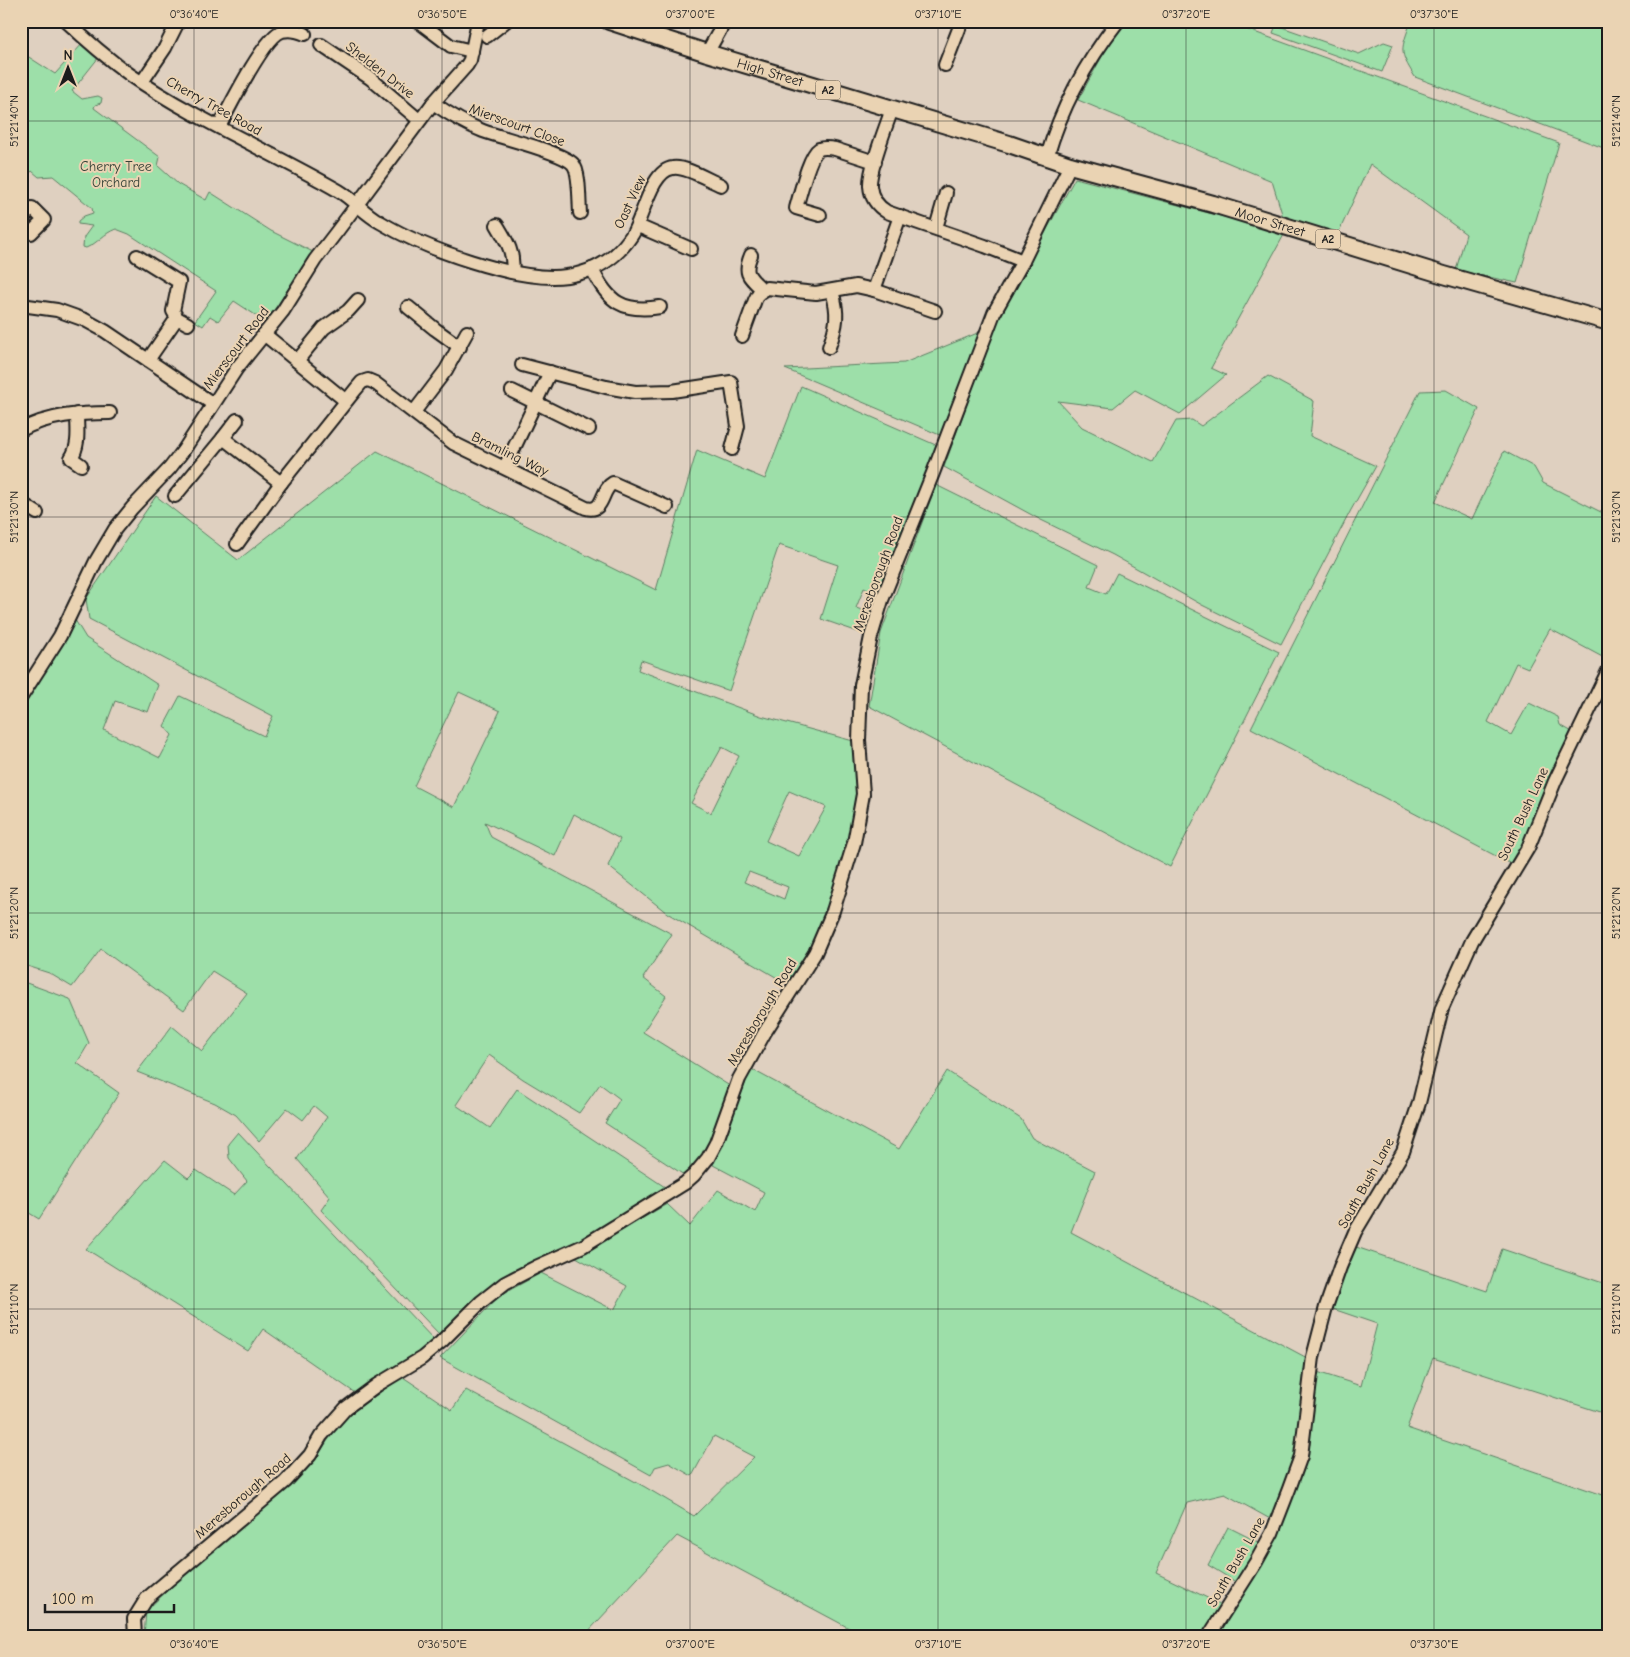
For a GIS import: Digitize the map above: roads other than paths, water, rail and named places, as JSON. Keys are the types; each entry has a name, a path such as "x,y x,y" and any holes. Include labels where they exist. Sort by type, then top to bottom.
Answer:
{"main road":[{"name":"High Street","path":"609,21 707,53 1047,157"},
{"name":"Moor Street","path":"1047,157 1213,204 1435,272 1609,322"}],"street":[{"name":"Cherry Tree Road","path":"66,21 101,53 170,100 341,192 356,205"},
{"path":"418,21 452,46 472,51"},
{"name":"Mierscourt Road","path":"21,697 60,636 96,561 115,529 170,468 237,368 285,307 315,260 432,103 464,70 470,60 478,21"},
{"path":"488,36 506,21"},
{"path":"707,53 725,21"},
{"path":"945,65 962,21"},
{"path":"1047,157 1054,132 1064,108 1118,21"},
{"path":"142,82 165,48 178,22"},
{"path":"219,127 248,74 271,38 282,31 294,30 305,34"},
{"name":"Shelden Drive","path":"321,45 370,78 419,120"},
{"name":"Mierscourt Close","path":"432,103 470,126 501,138 552,153 569,161 573,164 577,173 580,213"},
{"path":"892,109 870,180 871,193 881,208 1022,261"},
{"path":"820,215 796,208 812,158 819,150 835,149 875,162"},
{"name":"Meresborough Road","path":"135,1636 134,1619 147,1598 285,1482 310,1455 321,1436 346,1408 377,1385 422,1358 481,1302 506,1284 536,1267 583,1246 694,1176 708,1158 716,1143 739,1079 765,1032 815,953 833,910 854,843 864,794 859,740 861,685 871,637 894,566 933,473 994,313 1070,165"},
{"name":"Oast View","path":"356,205 382,224 418,241 481,264 512,272 553,277 567,276 592,269 601,265 618,252 638,226 654,184 665,170 671,168 684,169 721,185"},
{"path":"936,228 946,193"},
{"path":"21,220 32,208 44,220 31,233 21,225"},
{"path":"874,290 900,216"},
{"path":"496,225 511,251 512,272"},
{"path":"638,226 690,249"},
{"path":"751,255 746,266 748,277 763,290"},
{"path":"137,256 179,282 173,311 182,321 148,360"},
{"path":"592,269 606,293 618,304 634,309 660,307"},
{"path":"742,336 755,300 763,290 772,287 816,292 856,286 874,290 935,311"},
{"path":"829,348 837,326 836,302 832,290"},
{"path":"297,361 324,328 358,300"},
{"path":"21,305 47,308 79,317 105,331 213,404"},
{"path":"408,307 435,330 460,347"},
{"path":"414,412 446,370 467,332"},
{"path":"264,334 346,401"},
{"path":"522,365 606,387 635,392 672,391 731,382 738,426 732,449"},
{"path":"505,468 550,372"},
{"name":"Bramling Way","path":"238,544 280,483 362,382 368,380 375,383 453,443 591,509 598,507 607,488 613,483 667,507"},
{"path":"512,391 589,429"},
{"path":"21,430 42,420 77,414 110,413"},
{"path":"77,414 77,443 71,458 81,465"},
{"path":"175,496 237,420"},
{"path":"223,438 280,483"},
{"path":"21,503 37,513"},
{"name":"South Bush Lane","path":"1209,1636 1272,1533 1289,1489 1301,1456 1313,1357 1326,1307 1340,1267 1356,1232 1403,1152 1419,1103 1442,1008 1472,941 1528,848 1555,781 1609,670"}],"park label":[{"name":"Cherry Tree Orchard","path":"116,174"}]}
